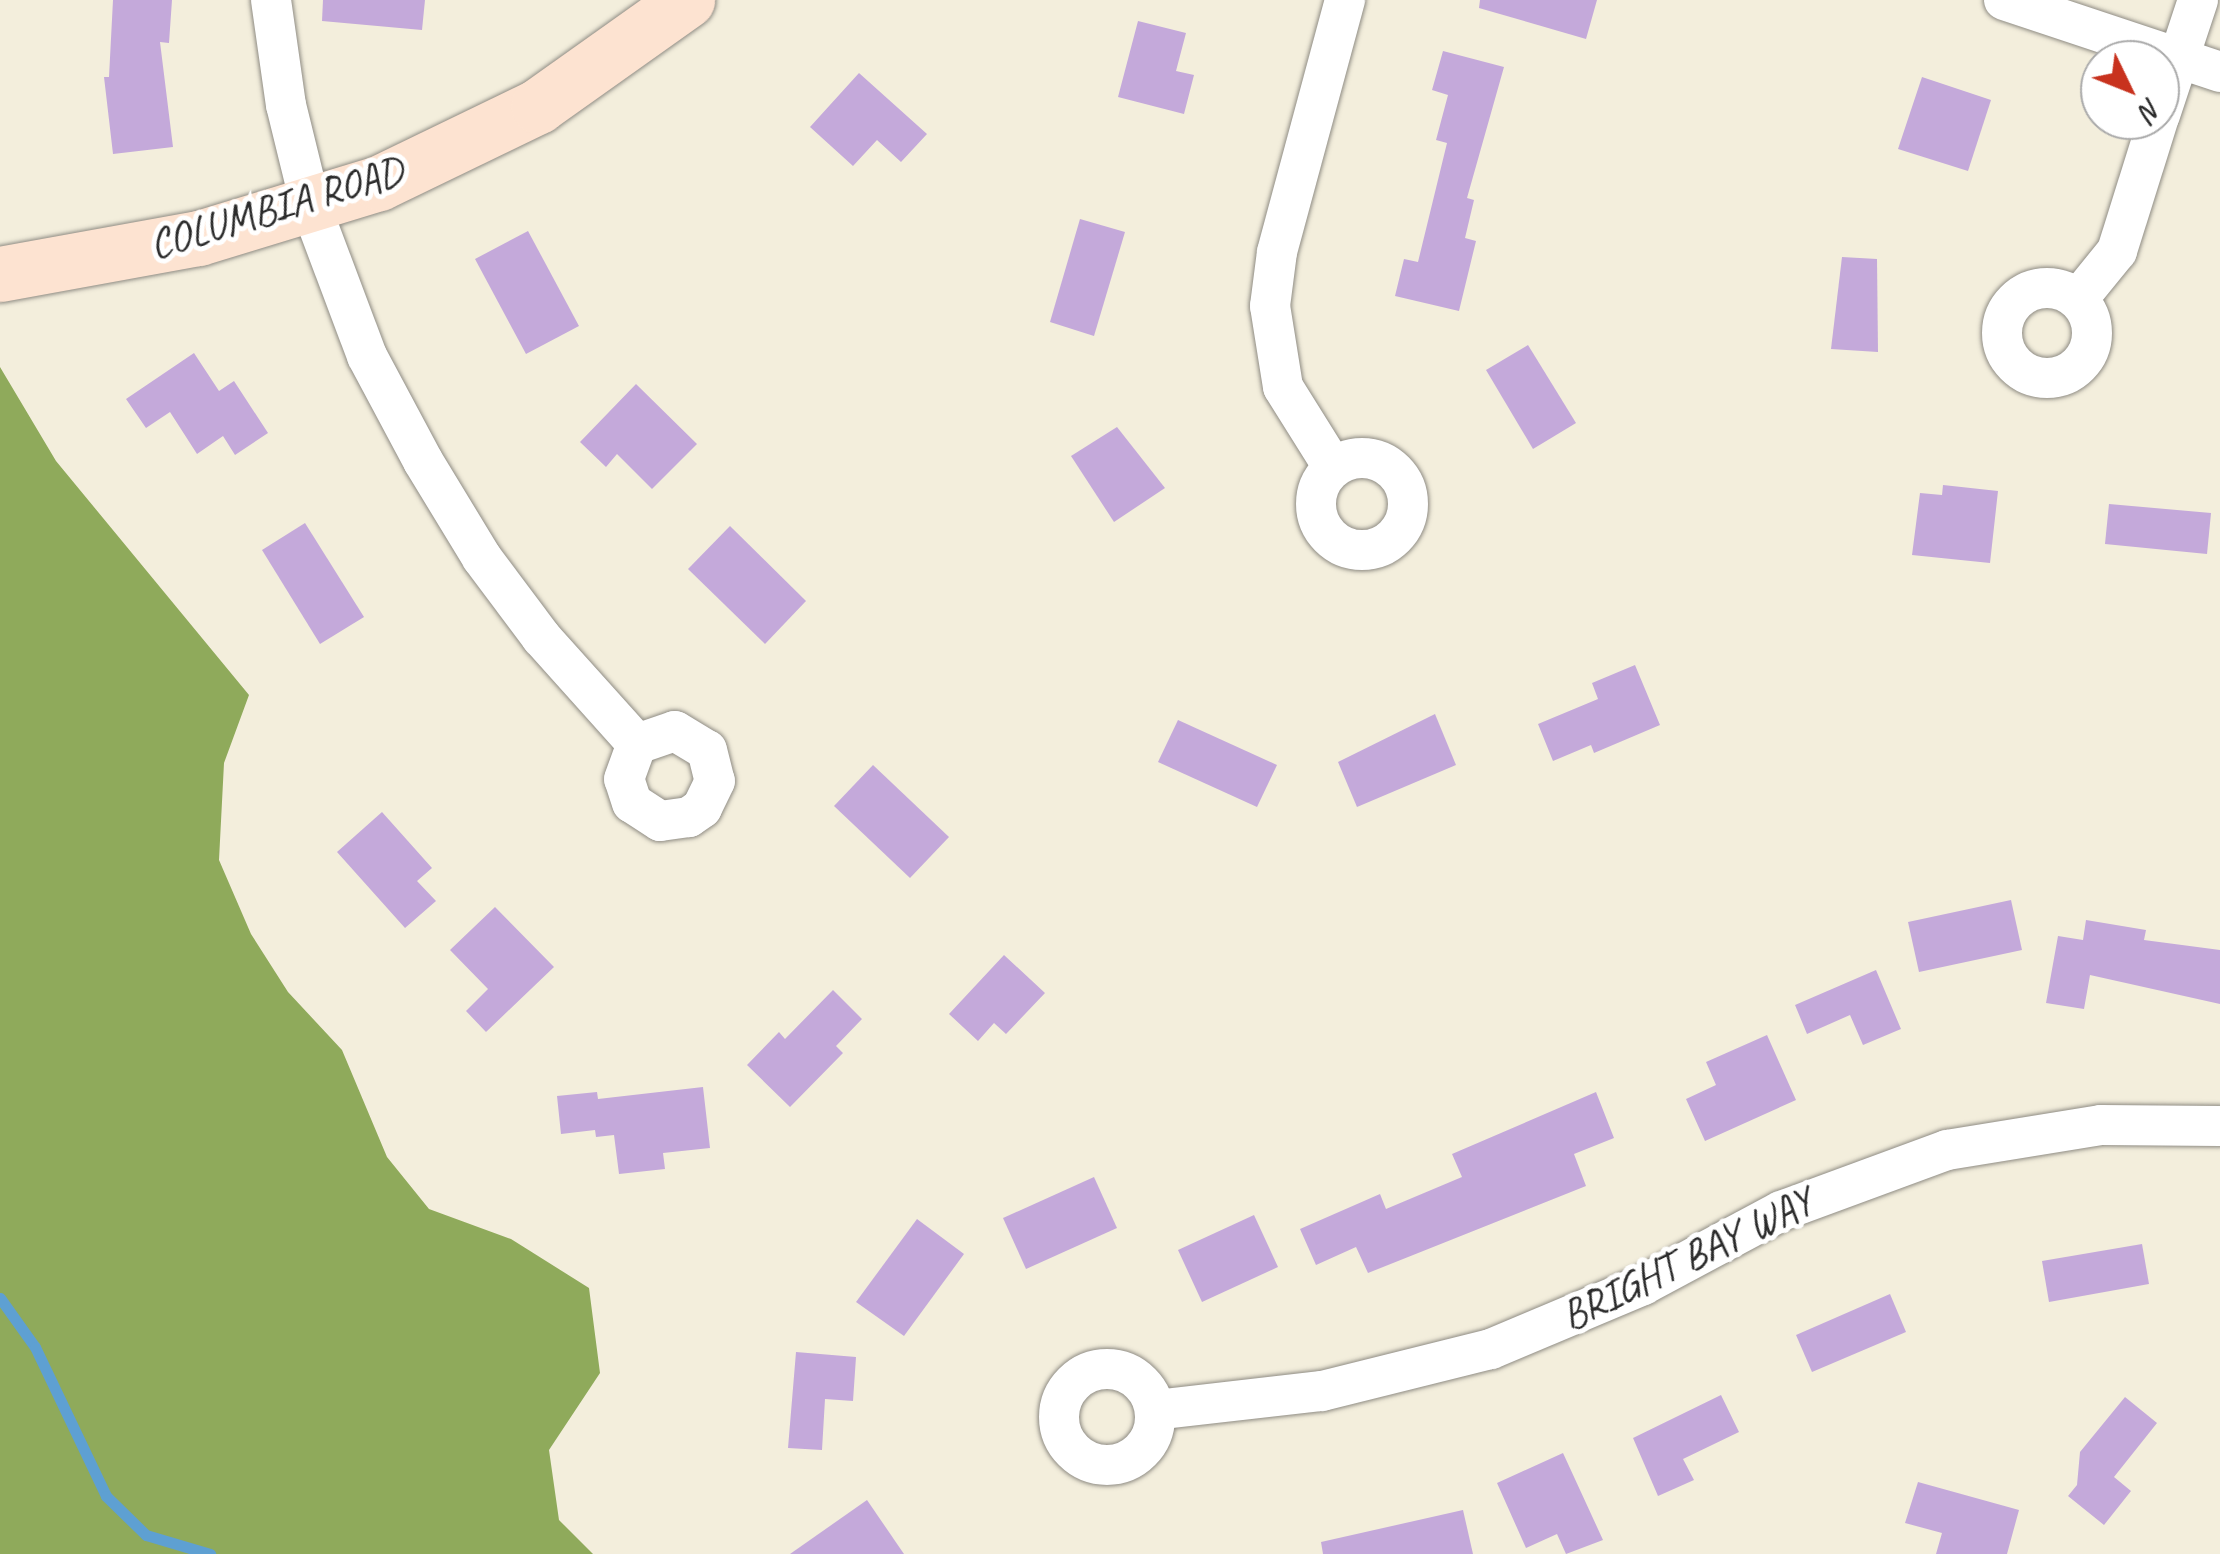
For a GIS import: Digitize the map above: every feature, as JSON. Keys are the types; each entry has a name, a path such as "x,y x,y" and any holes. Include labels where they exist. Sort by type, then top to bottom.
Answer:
{"street":[{"path":"271,0 286,106 311,207 367,356 427,468 541,638 637,744"},
{"name":"COLUMBIA ROAD","path":"0,274 199,238 311,207 452,151 538,106 687,0"},
{"path":"1333,467 1284,388 1270,306 1277,252 1345,0"},
{"path":"2004,0 2126,40"},
{"path":"2180,51 2198,0"},
{"path":"2180,58 2220,72"},
{"path":"2078,299 2117,251 2152,140"},
{"name":"BRIGHT BAY WAY","path":"1155,1410 1322,1390 1492,1349 1642,1285 1781,1211 1947,1150 2100,1125 2220,1126"}],"green space":[{"path":"0,367 56,461 249,695 224,763 219,860 251,934 288,992 342,1050 387,1157 429,1209 511,1239 589,1288 600,1373 549,1450 559,1520 593,1554 0,1554"}],"building":[{"path":"113,0 172,0 169,43 160,42 173,147 113,154 104,77 109,77"},
{"path":"323,0 425,0 422,30 322,21"},
{"path":"1480,0 1597,0 1586,39 1479,8"},
{"path":"1138,21 1186,33 1176,71 1194,75 1184,114 1118,97"},
{"path":"1443,51 1504,67 1467,198 1474,200 1465,238 1476,241 1459,311 1395,296 1404,259 1418,262 1447,143 1436,140 1448,95 1432,90"},
{"path":"859,73 927,134 901,162 877,140 853,166 810,127"},
{"path":"1922,77 1991,100 1968,171 1898,149"},
{"path":"1080,219 1125,232 1094,336 1050,322"},
{"path":"528,231 579,326 526,354 475,259"},
{"path":"1842,257 1877,259 1878,352 1831,349"},
{"path":"1528,345 1576,423 1533,449 1486,370"},
{"path":"194,353 219,391 234,381 268,433 235,455 223,436 197,454 170,412 146,428 126,399"},
{"path":"636,384 697,444 652,489 617,454 606,467 580,442"},
{"path":"1117,427 1165,488 1114,522 1071,456"},
{"path":"1943,485 1998,491 1990,563 1912,555 1920,493 1942,495"},
{"path":"2109,504 2211,513 2207,554 2105,544"},
{"path":"305,523 364,617 320,644 262,550"},
{"path":"730,526 806,601 765,644 688,569"},
{"path":"1635,665 1660,725 1594,753 1591,745 1553,761 1538,724 1598,699 1592,683"},
{"path":"1435,714 1456,765 1357,807 1338,762"},
{"path":"1178,720 1277,765 1257,807 1158,762"},
{"path":"873,765 949,837 910,878 834,806"},
{"path":"382,812 432,868 417,881 436,901 405,928 337,852"},
{"path":"2011,900 2022,950 1919,972 1908,922"},
{"path":"495,907 554,967 486,1032 466,1011 488,989 450,950"},
{"path":"2086,920 2146,930 2144,940 2220,950 2220,1004 2090,975 2084,1009 2046,1003 2058,936 2083,940"},
{"path":"1004,955 1045,993 1006,1034 994,1023 978,1041 949,1014"},
{"path":"1876,970 1901,1029 1863,1045 1850,1015 1807,1034 1795,1005"},
{"path":"833,990 862,1019 836,1046 843,1053 790,1107 747,1065 779,1032 785,1039"},
{"path":"1767,1035 1796,1100 1705,1141 1686,1099 1716,1085 1706,1062"},
{"path":"703,1087 710,1148 663,1153 665,1169 619,1174 614,1135 596,1137 595,1130 561,1134 557,1096 597,1092 598,1099"},
{"path":"1596,1092 1614,1138 1574,1154 1586,1186 1368,1273 1356,1247 1316,1265 1300,1229 1380,1194 1386,1209 1462,1177 1452,1154"},
{"path":"1094,1177 1117,1228 1026,1269 1003,1218"},
{"path":"1254,1215 1278,1267 1202,1302 1178,1250"},
{"path":"917,1219 964,1254 904,1336 856,1302"},
{"path":"2142,1244 2149,1284 2049,1302 2042,1261"},
{"path":"1890,1294 1906,1332 1812,1372 1796,1335"},
{"path":"796,1352 856,1357 853,1401 825,1399 822,1450 788,1448"},
{"path":"1721,1395 1739,1432 1683,1459 1694,1480 1658,1496 1633,1438"},
{"path":"2125,1397 2157,1423 2114,1477 2131,1491 2104,1525 2068,1496 2077,1485 2080,1452"},
{"path":"1563,1453 1603,1540 1566,1554 1557,1534 1526,1548 1497,1483"},
{"path":"1918,1482 2019,1510 2007,1554 1936,1554 1942,1533 1905,1523"},
{"path":"867,1500 904,1554 790,1554"},
{"path":"1463,1510 1473,1554 1323,1554 1321,1542"}],"waterway":[{"path":"0,1298 35,1347 106,1496 146,1535 210,1554"}]}
